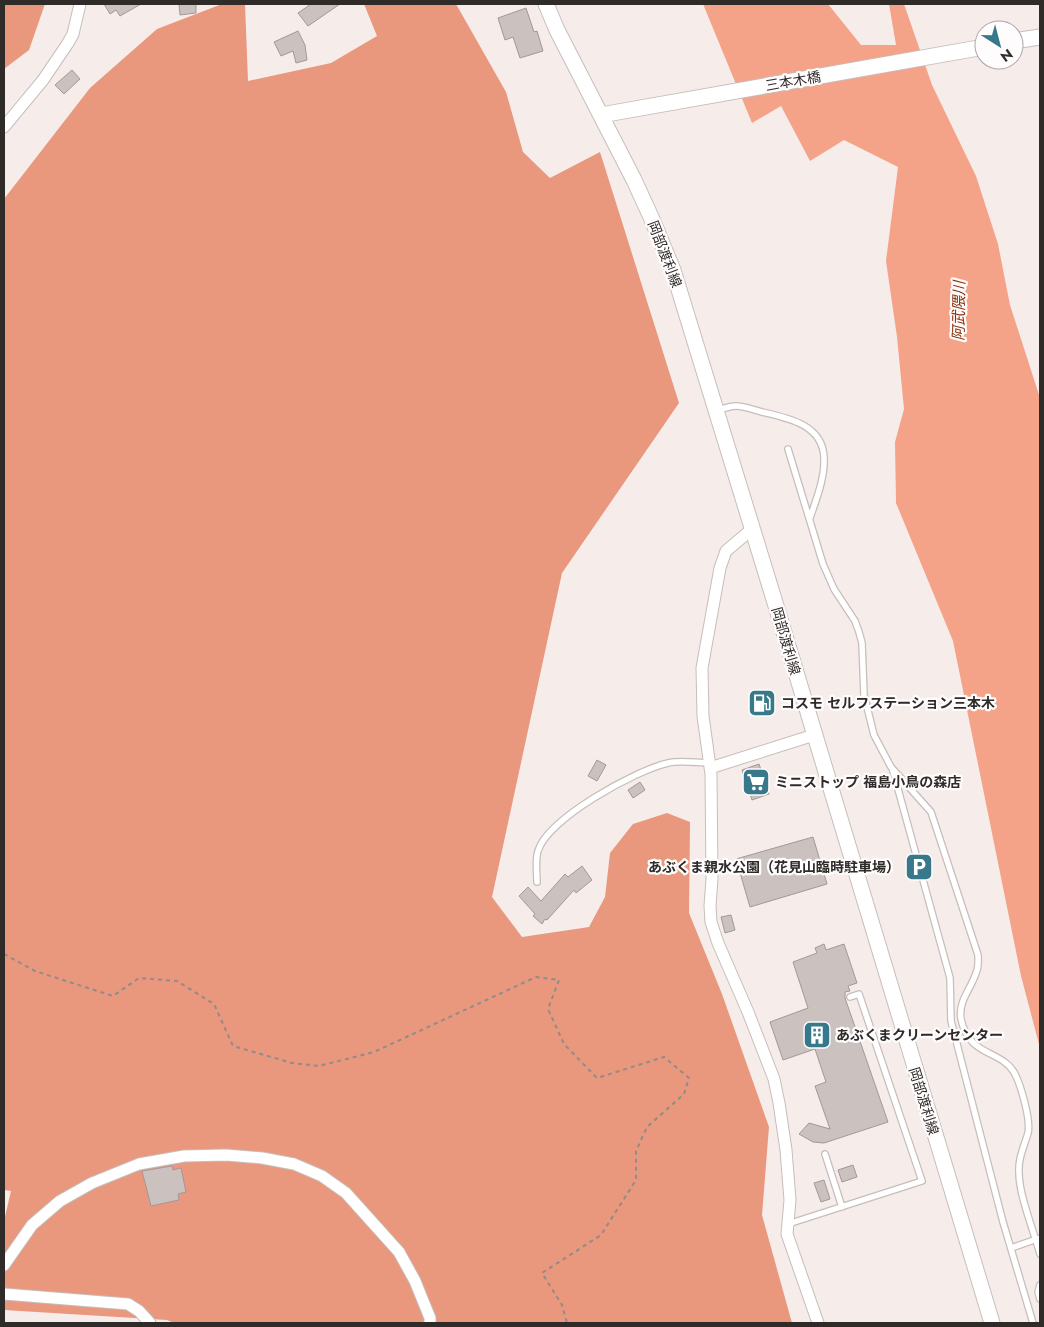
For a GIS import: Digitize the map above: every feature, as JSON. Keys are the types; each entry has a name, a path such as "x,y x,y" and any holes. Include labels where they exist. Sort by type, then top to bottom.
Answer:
{"main road":[{"name":"岡部渡利線","path":"546,4 557,30 651,217 673,270 992,1323"},
{"path":"1024,39 1040,37"},
{"name":"三本木橋","path":"601,115 974,49"}],"street":[{"path":"4,128 43,80 68,43 73,34 80,4"},
{"path":"752,529 726,551 720,568 702,668 703,716 710,766 711,922 774,1079 786,1150 790,1200 787,1234 818,1323"},
{"path":"710,766 814,735"},
{"path":"4,1265 32,1225 60,1201 100,1180 139,1164 184,1156 226,1155 262,1158 294,1164 322,1176 346,1193 399,1252 415,1281 430,1318 430,1323"},
{"path":"4,1294 128,1304 139,1311 150,1323"}],"lane":[{"path":"715,410 735,406 780,416 804,424 815,435 822,445 824,458 823,474 810,520"},
{"path":"788,448 823,564 834,589 855,621 859,632 862,644 864,695 869,720 874,735 891,767 950,978 950,1021 1011,1248 1034,1323"},
{"path":"536,882 538,852 547,834 565,818 608,789 655,766 671,762 710,766"},
{"path":"891,767 931,812 978,954 976,974 960,1007 961,1020 967,1035 977,1047 1009,1065 1020,1086 1028,1132 1018,1163 1019,1177 1038,1239 1040,1254"},
{"path":"788,1224 922,1182 859,994 850,997"},
{"path":"824,1154 842,1207"},
{"path":"1011,1248 1038,1239"},
{"path":"1026,1300 1039,1298 1040,1285"}],"path":[{"path":"4,954 35,971 113,996 139,978 177,981 214,1004 233,1046 292,1063 319,1066 374,1052 536,977 559,980 548,1009 564,1044 597,1078 664,1058 689,1078 684,1094 647,1127 636,1151 636,1180 601,1235 542,1273 562,1305 567,1323"}],"shaded area":[{"path":"4,4 45,4 29,50 4,69"},
{"path":"222,4 245,4 248,81 331,63 377,36 364,4 456,4 506,92 523,152 550,178 600,152 679,403 562,573 492,897 522,937 589,927 605,897 610,853 633,824 667,813 690,822 689,913 722,994 769,1127 762,1215 792,1323 174,1323 167,1320 4,1310 4,1221 11,1191 4,1190 4,199 90,88 157,29"}],"water":[{"name":"阿武隈川","path":"703,4 828,4 861,45 896,45 889,4 904,4 932,85 976,176 998,244 1010,305 1040,398 1040,1048 1021,976 953,641 896,503 895,442 904,409 897,337 886,261 898,167 844,140 810,161 781,106 752,123"}],"building":[{"path":"104,4 141,4 120,16 116,10 110,14"},
{"path":"179,4 196,4 196,13 180,15"},
{"path":"311,4 340,4 308,26 298,13"},
{"path":"526,8 534,32 537,31 543,51 520,58 513,37 505,40 498,18"},
{"path":"298,31 305,45 307,60 296,63 293,51 281,56 274,42"},
{"path":"72,70 80,79 64,94 55,85"},
{"path":"597,760 606,765 597,781 588,776"},
{"name":"ミニストップ 福島小鳥の森店","path":"759,764 769,794 752,800 742,770"},
{"path":"640,782 645,790 633,798 628,790"},
{"path":"813,837 827,884 750,907 736,859"},
{"path":"582,866 592,880 576,893 574,890 542,924 533,916 535,914 519,896 528,887 541,901 565,874 568,877"},
{"path":"731,915 735,930 725,933 721,917"},
{"name":"あぶくまクリーンセンター","path":"824,944 826,950 844,944 857,983 848,986 850,991 845,992 845,998 888,1122 824,1143 813,1142 799,1134 809,1123 830,1129 815,1086 826,1082 815,1049 783,1060 770,1022 808,1008 793,962 817,953 815,948"},
{"path":"853,1165 857,1177 842,1182 838,1170"},
{"path":"172,1166 173,1170 181,1168 186,1192 178,1194 179,1200 151,1206 142,1171"},
{"path":"824,1180 830,1199 821,1202 814,1183"}],"place":[{"name":"コスモ セルフステーション三本木","path":"762,703"},
{"name":"ミニストップ 福島小鳥の森店","path":"756,782"},
{"name":"あぶくま親水公園（花見山臨時駐車場）","path":"919,867"},
{"name":"あぶくまクリーンセンター","path":"817,1035"}]}
